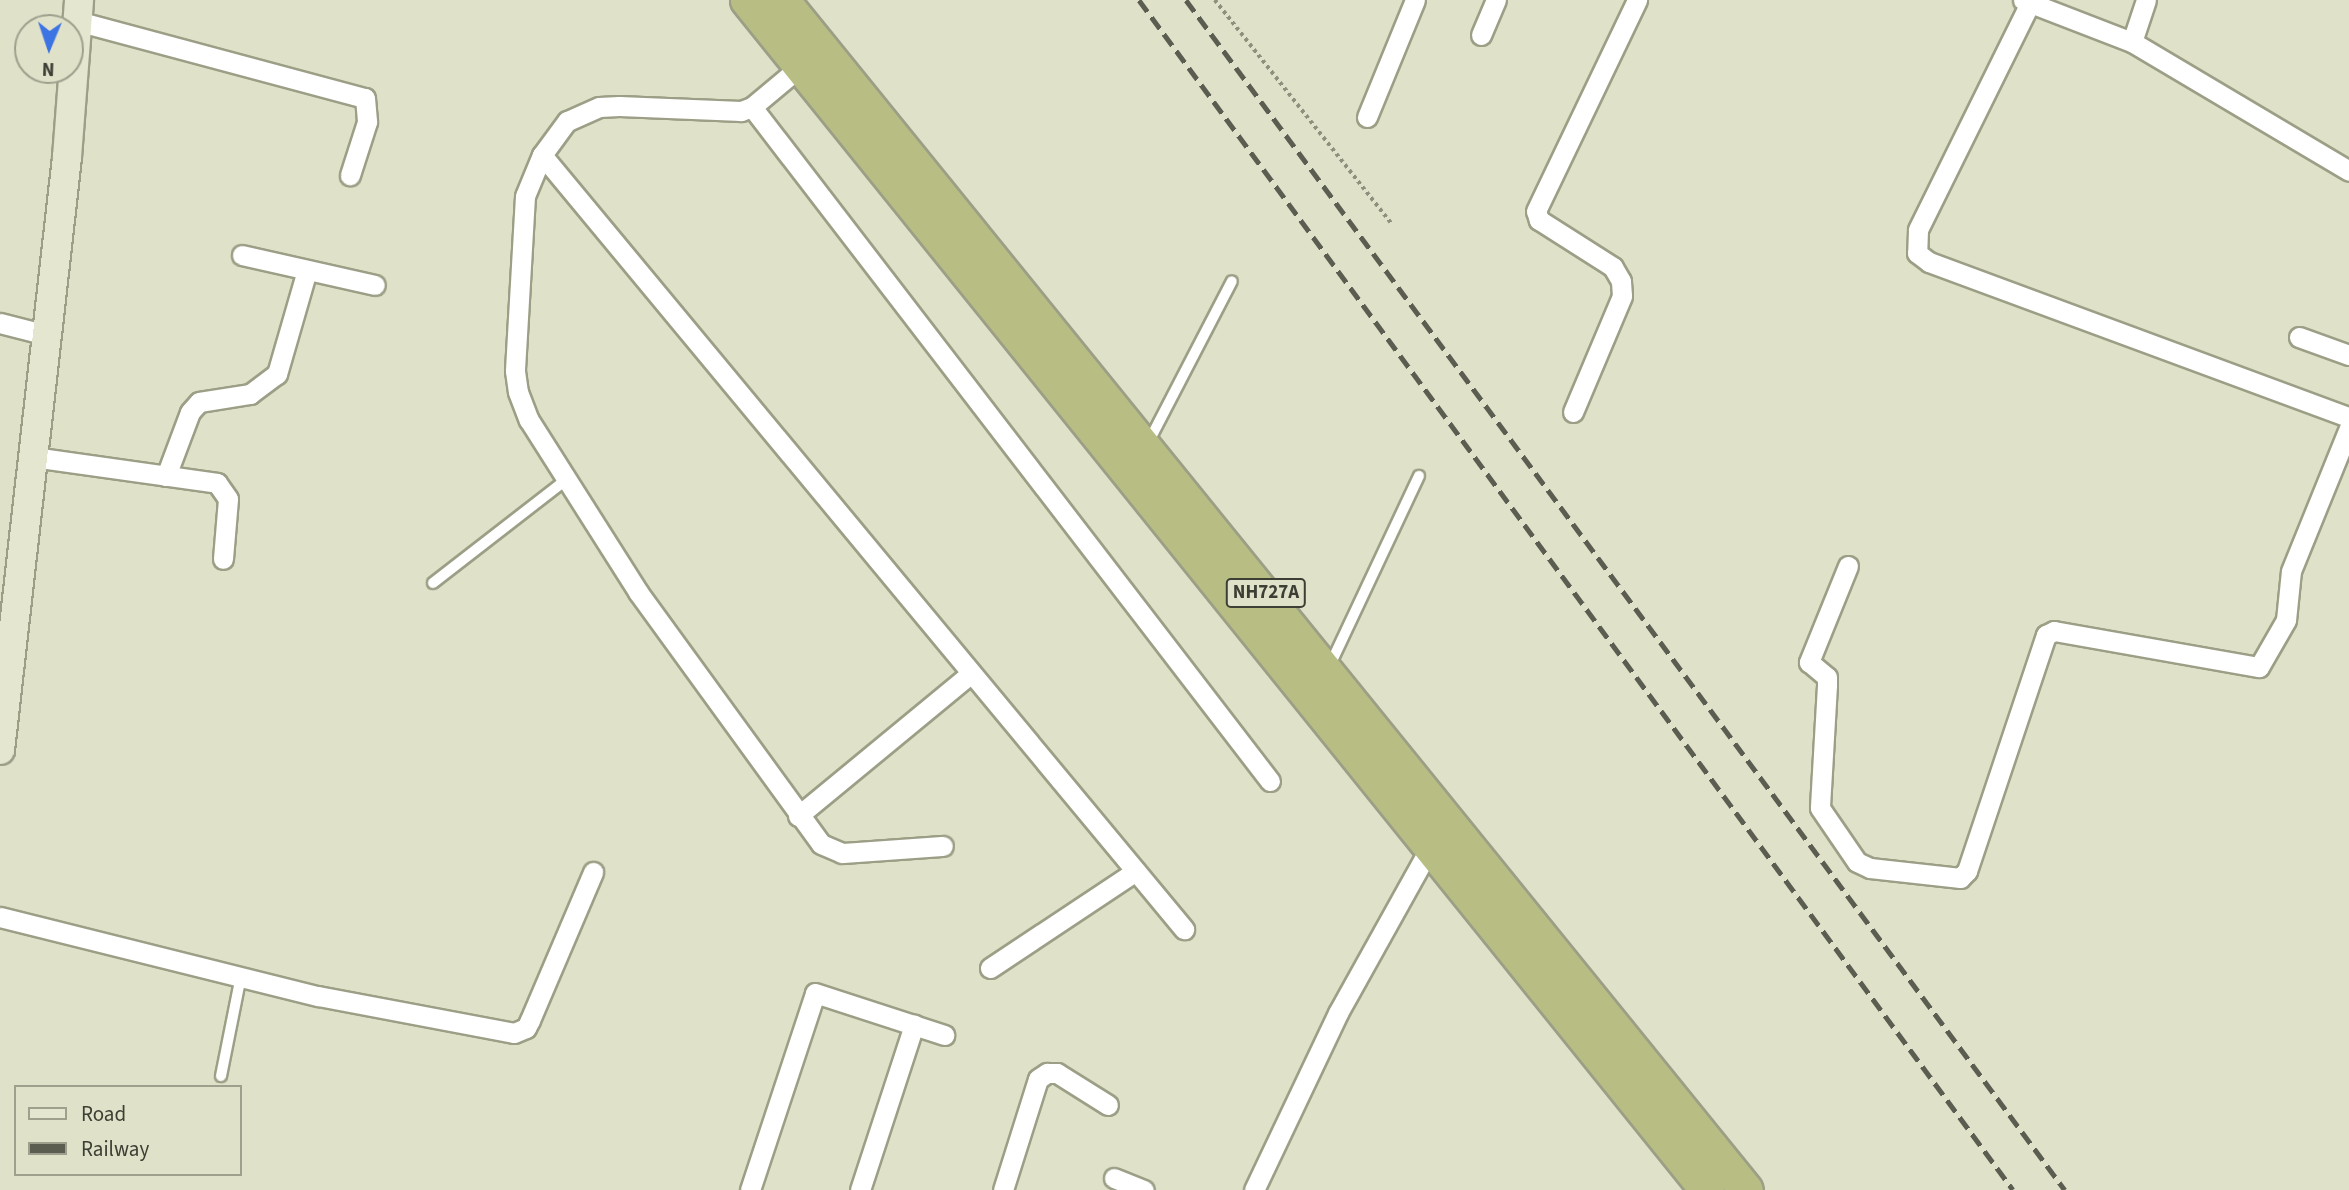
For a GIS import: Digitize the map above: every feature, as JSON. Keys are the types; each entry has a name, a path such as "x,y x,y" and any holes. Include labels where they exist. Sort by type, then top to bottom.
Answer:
{"highway":[{"name":"NH727A","path":"747,0 1707,1190"},
{"name":"NH727A","path":"782,0 1328,669 1746,1190"}],"main road":[{"path":"0,750 47,335 78,11"}],"street":[{"path":"1367,117 1415,0"},
{"path":"1480,35 1496,0"},
{"path":"1573,412 1622,296 1621,281 1613,267 1539,220 1536,211 1637,0"},
{"path":"2132,42 2146,0"},
{"path":"2349,171 2132,42 2026,1 1918,230 1917,253 1929,262 2349,418"},
{"path":"78,11 365,98 367,122 350,175"},
{"path":"801,66 752,107 726,113 599,107 567,121 542,156 525,196 520,222 515,371 529,420 638,592 798,816 821,844 842,853 943,846"},
{"path":"752,107 1270,781"},
{"path":"542,156 856,531 969,675 1184,929"},
{"path":"242,255 375,285"},
{"path":"166,476 190,412 199,402 250,394 277,374 307,270"},
{"path":"0,323 47,335"},
{"path":"2299,337 2349,355"},
{"path":"1848,566 1809,662 1827,677 1821,808 1857,862 1870,868 1960,878 1967,872 2046,635 2054,631 2259,667 2286,620 2291,571 2349,428"},
{"path":"33,457 217,483 225,489 223,559"},
{"path":"798,816 969,675"},
{"path":"1254,1190 1338,1013 1431,846"},
{"path":"0,917 387,1011 520,1032 530,1020 593,872"},
{"path":"990,968 1136,872"},
{"path":"750,1190 815,993 944,1035"},
{"path":"860,1190 914,1025"},
{"path":"1003,1190 1038,1079 1047,1073 1057,1073 1108,1105"},
{"path":"1114,1178 1144,1190"}],"lane":[{"path":"1146,446 1232,281"},
{"path":"1328,669 1419,476"},
{"path":"433,583 567,478"},
{"path":"221,1076 241,976"}],"path":[{"path":"1215,0 1391,223"}],"railway":[{"path":"1139,0 2013,1190"},
{"path":"1186,0 2065,1190"}]}
